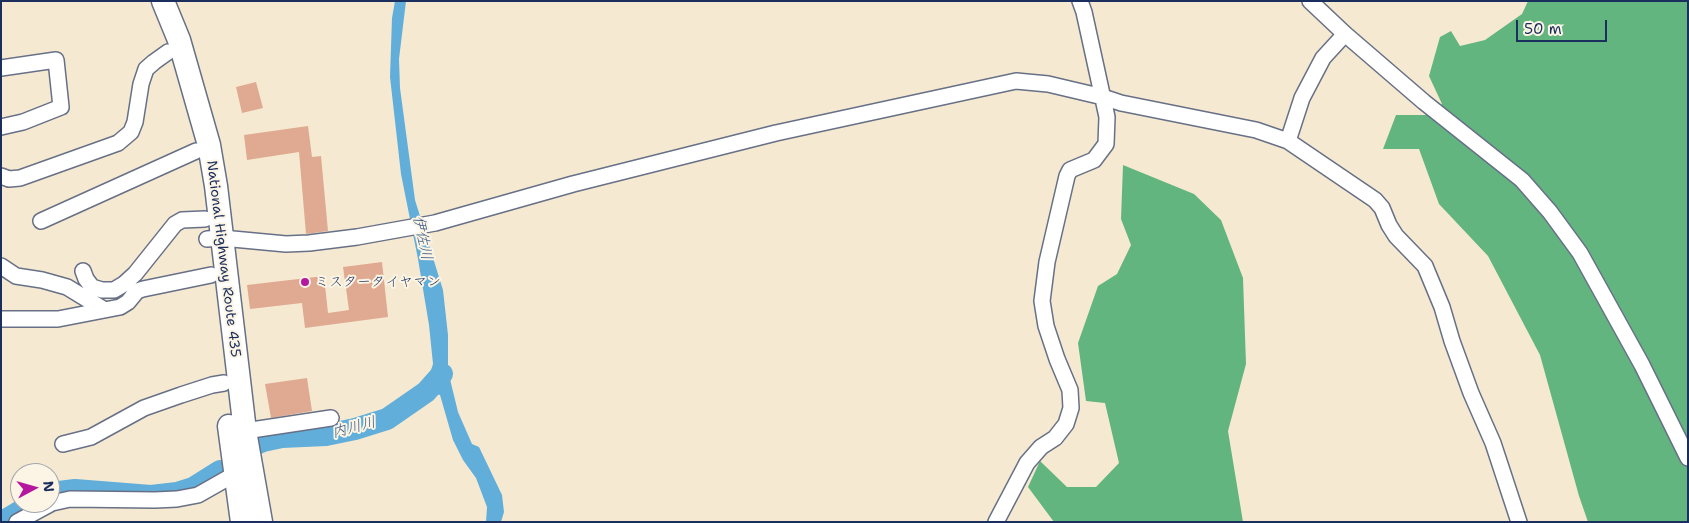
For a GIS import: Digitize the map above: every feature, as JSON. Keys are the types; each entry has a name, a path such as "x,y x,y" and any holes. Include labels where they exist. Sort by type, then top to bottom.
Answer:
{"highway":[{"name":"National Highway Route 435","path":"147,1 168,52 196,150 260,522"},
{"name":"National Highway Route 435","path":"163,1 179,40 209,146 211,275 242,522"}],"street":[{"path":"996,522 1027,463 1041,448 1055,438 1066,424 1071,408 1070,390 1046,326 1042,301 1047,262 1067,176 1070,170 1094,160 1106,144 1107,117 1080,1"},
{"path":"1310,1 1424,102 1522,180 1550,212 1580,253 1642,365 1688,458"},
{"path":"1288,141 1302,98 1324,58 1346,34"},
{"path":"1,176 9,179 20,178 118,143 131,132 135,122 141,84 146,69 168,52"},
{"path":"1,68 56,60 61,107 23,122 2,122"},
{"path":"83,271 92,287 102,290 114,290 135,274 175,224 182,220 211,232 286,244 309,243 435,223 573,184 776,134 1007,83 1048,84 1121,103 1256,130 1288,141 1374,200 1382,208 1396,236 1425,266 1442,307 1471,393 1493,443 1519,522"},
{"path":"41,221 196,150"},
{"path":"1,266 16,276 42,280 67,288 103,309"},
{"path":"1,319 58,318 120,307 128,302 137,291 143,288 211,275"},
{"path":"63,444 91,437 144,408 212,385 224,383"},
{"path":"245,432 331,418"},
{"path":"17,522 52,502 70,499 155,500 177,499 198,495 235,474"}],"green space":[{"path":"1528,1 1688,1 1688,522 1588,522 1540,355 1488,256 1439,204 1419,149 1383,149 1396,115 1425,115 1442,104 1429,76 1440,37 1451,31 1460,46 1485,40 1522,14"},
{"path":"1123,165 1194,194 1221,220 1243,278 1246,364 1228,431 1243,522 1054,522 1028,487 1040,461 1067,487 1096,487 1119,463 1105,403 1086,401 1078,343 1098,286 1117,274 1131,245 1121,219"}],"water":[{"name":"伊佐川","path":"395,1 406,1 399,59 400,88 415,200 443,290 448,335 448,371 458,412 472,444 479,447 502,495 504,512 501,522 486,522 487,507 476,478 463,460 453,440 440,395 431,393 428,379 433,364 429,325 401,174 390,77 392,18"}],"building":[{"path":"256,82 263,108 242,113 236,87"},
{"path":"308,126 312,157 321,156 328,231 306,234 299,152 247,160 244,135"},
{"path":"382,262 388,317 305,328 302,303 250,309 247,285 324,276 328,313 349,310 343,267"},
{"path":"307,378 312,411 271,418 265,384"}],"waterway":[{"name":"内川川","path":"251,446 282,437 326,435 355,429 387,419 426,392 442,374"},
{"name":"内川川","path":"60,492 75,490 151,496 177,493 193,488 220,471"},
{"name":"内川川","path":"2,522 17,513"}],"place":[{"name":"ミスタータイヤマン","path":"305,282"}]}
